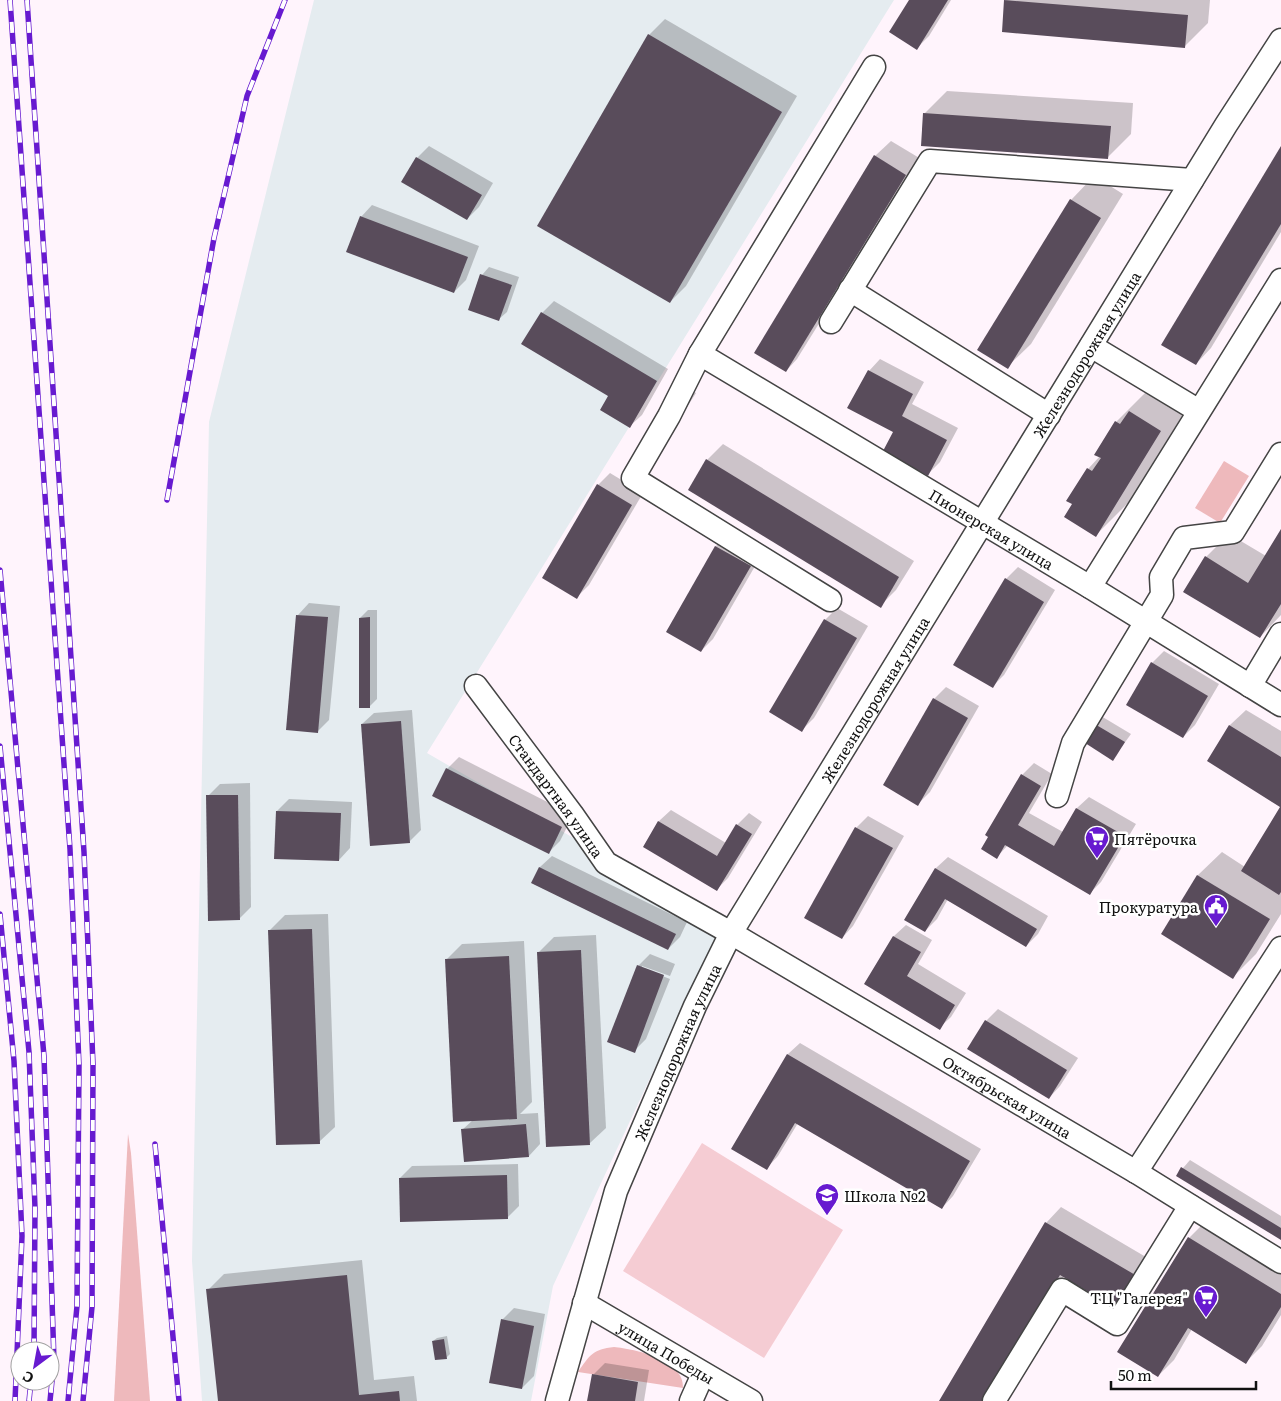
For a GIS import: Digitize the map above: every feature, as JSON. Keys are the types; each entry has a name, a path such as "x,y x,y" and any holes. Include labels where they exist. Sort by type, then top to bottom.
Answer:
{"street":[{"name":"Железнодорожная улица","path":"557,1401 616,1190 695,1006 731,934 1192,180 1281,40"},
{"path":"830,600 633,478 669,416 700,354 874,67"},
{"path":"830,322 930,161 1192,180"},
{"path":"1090,588 1281,280"},
{"path":"850,290 1049,415"},
{"path":"1091,346 1199,411"},
{"name":"Пионерская улица","path":"700,354 1145,621 1281,705"},
{"path":"1057,796 1073,743 1162,595 1161,577 1184,538 1233,532 1281,454"},
{"path":"1250,686 1281,634"},
{"name":"Стандартная улица","path":"476,686 572,814 606,863 731,934"},
{"name":"Октябрьская улица","path":"731,934 1136,1172 1281,1262"},
{"path":"1136,1172 1281,948"},
{"path":"994,1401 1062,1290 1117,1324 1190,1206"},
{"name":"улица Победы","path":"584,1303 751,1401"},
{"path":"691,1401 703,1374"}],"shaded area":[{"path":"314,0 894,0 427,753 722,924 553,1286 531,1401 202,1401 192,1261 209,422"},
{"path":"1224,461 1249,476 1220,523 1195,508"},
{"path":"128,1134 131,1153 150,1401 114,1401"},
{"path":"702,1143 843,1230 764,1358 623,1271"},
{"path":"614,1347 646,1353 668,1363 681,1378 683,1388 578,1372 592,1354"}],"building":[{"path":"909,0 948,0 917,50 889,32"},
{"path":"1004,0 1188,15 1185,48 1002,32"},
{"path":"648,34 782,112 670,303 537,226"},
{"path":"923,113 1111,126 1108,159 921,146"},
{"path":"1281,146 1281,224 1196,365 1161,345"},
{"path":"874,155 906,175 786,372 754,353"},
{"path":"416,157 482,195 467,220 401,182"},
{"path":"1070,199 1101,218 1008,369 977,350"},
{"path":"360,216 468,257 454,293 346,252"},
{"path":"480,274 512,285 499,321 468,310"},
{"path":"541,312 657,381 630,428 600,410 608,396 521,344"},
{"path":"868,370 913,394 902,416 947,440 928,476 883,451 893,432 847,408"},
{"path":"1129,411 1161,431 1096,537 1064,517 1072,504 1066,501 1087,468 1092,471 1101,458 1094,455 1115,421 1120,424"},
{"path":"706,459 899,577 881,608 688,490"},
{"path":"597,484 632,505 577,599 542,578"},
{"path":"1281,529 1281,604 1260,638 1183,592 1205,556 1248,583"},
{"path":"715,546 751,566 701,652 666,632"},
{"path":"1005,578 1044,602 993,688 953,665"},
{"path":"296,615 328,617 318,733 286,730"},
{"path":"370,617 370,708 359,708 359,618"},
{"path":"824,619 857,638 802,732 769,712"},
{"path":"1151,662 1208,696 1183,738 1126,705"},
{"path":"933,698 968,718 918,806 883,785"},
{"path":"401,721 410,843 370,846 361,724"},
{"path":"1093,723 1125,742 1113,761 1082,741"},
{"path":"1229,725 1281,757 1281,892 1279,895 1241,871 1280,807 1207,761"},
{"path":"446,768 562,827 549,854 432,796"},
{"path":"1021,774 1041,786 1018,825 1054,846 1076,808 1125,836 1090,895 1005,845 997,859 981,849 988,837 985,835"},
{"path":"206,795 238,795 240,920 208,921"},
{"path":"276,811 341,813 339,861 274,859"},
{"path":"658,821 717,856 736,824 752,834 717,891 643,847"},
{"path":"855,827 893,848 842,939 804,918"},
{"path":"539,867 676,934 668,950 531,883"},
{"path":"935,868 1037,929 1026,947 945,899 925,932 904,920"},
{"name":"Прокуратура","path":"1197,875 1270,919 1233,979 1161,934"},
{"path":"312,929 320,1144 276,1145 268,930"},
{"path":"893,936 921,952 907,976 955,1005 940,1030 864,984"},
{"path":"581,950 590,1145 546,1147 537,952"},
{"path":"509,956 517,1119 453,1122 445,959"},
{"path":"637,965 664,975 635,1053 607,1042"},
{"path":"985,1020 1067,1070 1049,1099 967,1049"},
{"path":"787,1054 970,1161 942,1209 795,1123 767,1170 731,1149"},
{"path":"526,1124 529,1157 464,1162 461,1129"},
{"path":"1181,1167 1281,1228 1281,1240 1176,1176"},
{"path":"507,1175 508,1219 400,1222 399,1178"},
{"path":"1045,1222 1137,1276 1117,1309 1060,1275 986,1401 939,1401"},
{"name":"ТЦ \"Галерея\"","path":"1188,1237 1281,1294 1281,1307 1246,1364 1188,1328 1158,1377 1117,1352"},
{"path":"347,1275 359,1395 399,1391 400,1401 218,1401 206,1289"},
{"path":"501,1319 534,1326 522,1389 489,1383"},
{"path":"444,1339 447,1359 435,1360 432,1341"},
{"path":"592,1374 638,1382 635,1401 587,1401"}],"railway":[{"path":"10,0 70,849 79,1065 77,1306 68,1401"},
{"path":"27,0 84,852 93,1064 92,1307 83,1401"},
{"path":"167,500 214,238 247,96 285,0"},
{"path":"0,570 44,1056 54,1361 50,1401"},
{"path":"0,746 29,1052 35,1208 34,1341"},
{"path":"0,914 14,1061 22,1236 15,1401"},
{"path":"155,1144 179,1401"},
{"path":"29,1401 30,1391"}],"place":[{"name":"Пятёрочка","path":"1097,859"},
{"name":"Прокуратура","path":"1216,927"},
{"name":"Школа №2","path":"827,1216"},
{"name":"ТЦ \"Галерея\"","path":"1206,1318"}]}
